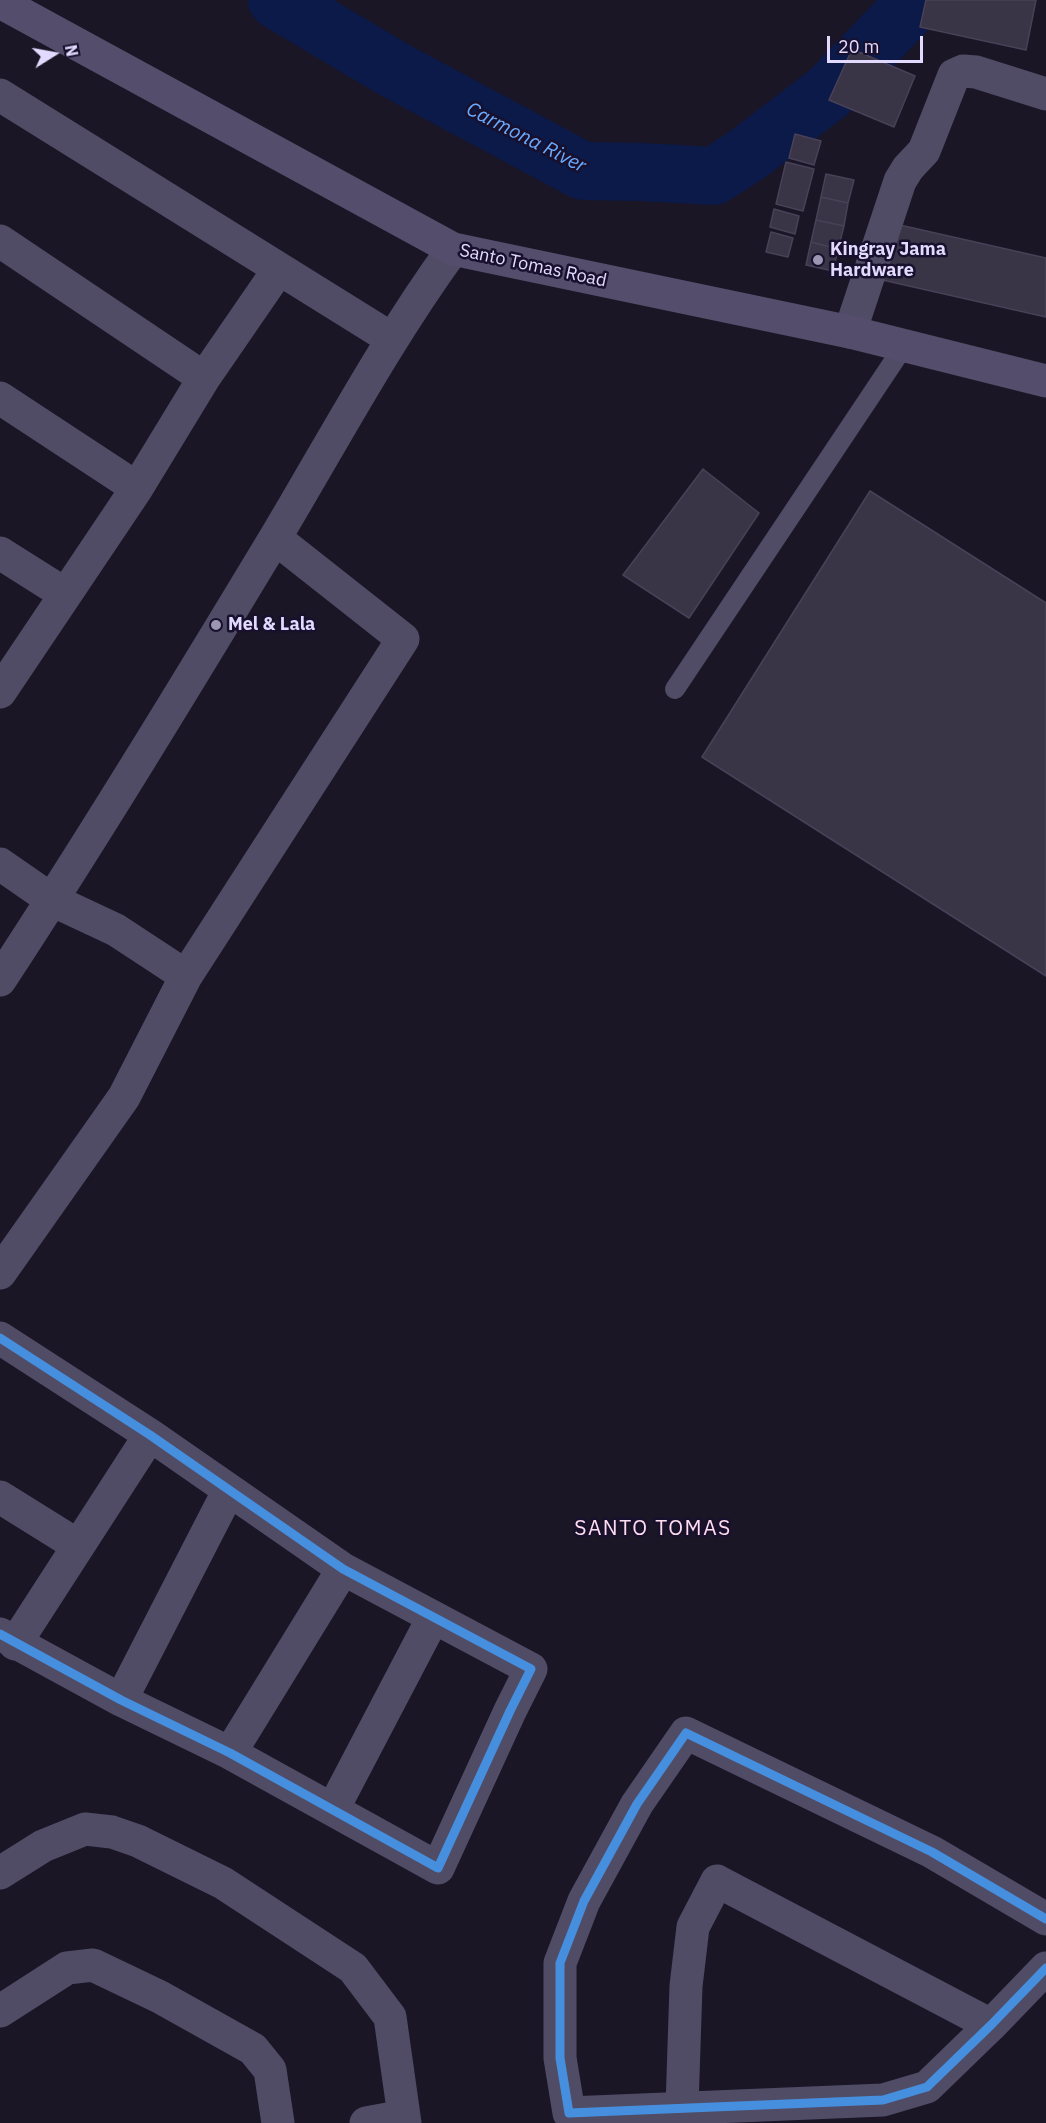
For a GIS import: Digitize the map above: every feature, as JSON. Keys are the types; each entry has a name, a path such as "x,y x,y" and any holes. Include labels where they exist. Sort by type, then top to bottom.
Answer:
{"street":[{"name":"Santo Tomas Road","path":"0,2 453,249 850,332 1046,379"},
{"path":"850,332 900,181 908,168 924,151 954,75 963,71 976,72 1046,94"},
{"path":"0,95 392,339"},
{"path":"0,241 204,378"},
{"path":"0,980 52,900 275,538 392,339 453,249"},
{"path":"0,692 137,488 204,378 279,269"},
{"path":"0,398 137,488"},
{"path":"0,1273 124,1097 186,976 403,639 275,538"},
{"path":"0,553 65,594"},
{"path":"0,864 52,900 116,930 186,976"},
{"path":"0,1338 150,1435 343,1569 531,1669 438,1868 230,1753 121,1700 8,1639 77,1545 150,1435"},
{"path":"121,1700 229,1490"},
{"path":"0,1497 77,1545"},
{"path":"230,1753 343,1569"},
{"path":"333,1809 433,1618"},
{"path":"1046,1919 932,1852 686,1732 631,1814 584,1901 560,1963 560,2058 569,2113 682,2107 820,2112 883,2100 927,2087 1046,1968"},
{"path":"0,1873 43,1846 85,1829 112,1832 138,1841 223,1883 353,1968 390,2018 405,2120 366,2123"},
{"path":"682,2107 686,1986 693,1927 717,1881 991,2025"},
{"path":"0,2011 67,1968 93,1965 160,1997 253,2049 270,2070 278,2123"}],"lane":[{"path":"675,689 904,346"}],"building":[{"path":"926,0 1036,0 1026,50 920,27"},
{"path":"852,49 915,76 894,127 829,100"},
{"path":"795,134 821,141 814,165 789,158"},
{"path":"786,162 814,169 803,211 776,204"},
{"path":"826,174 854,180 848,203 821,197"},
{"path":"821,197 848,203 844,226 816,220"},
{"path":"774,209 799,216 795,234 770,227"},
{"path":"816,220 844,226 838,249 811,242"},
{"path":"891,223 1046,258 1046,317 878,279"},
{"path":"771,232 793,238 788,257 766,252"},
{"path":"811,242 838,249 833,271 806,265"},
{"path":"703,469 759,513 689,618 623,575"},
{"path":"870,491 1046,603 1046,976 702,757"}],"waterway":[{"name":"Carmona River","path":"277,0 393,69 583,171 714,176 748,154 829,92 917,0"}],"cycle path":[{"path":"0,1338 150,1435 343,1569 531,1669 438,1868 230,1753 121,1700 0,1634"},
{"path":"1046,1919 932,1852 686,1733 637,1804 584,1901 560,1963 560,2058 569,2113 883,2100 927,2087 1046,1968"}],"place":[{"name":"Kingray Jama Hardware","path":"818,260"},
{"name":"Mel & Lala","path":"216,625"}],"district":[{"name":"SANTO TOMAS","path":"653,1529"}]}
